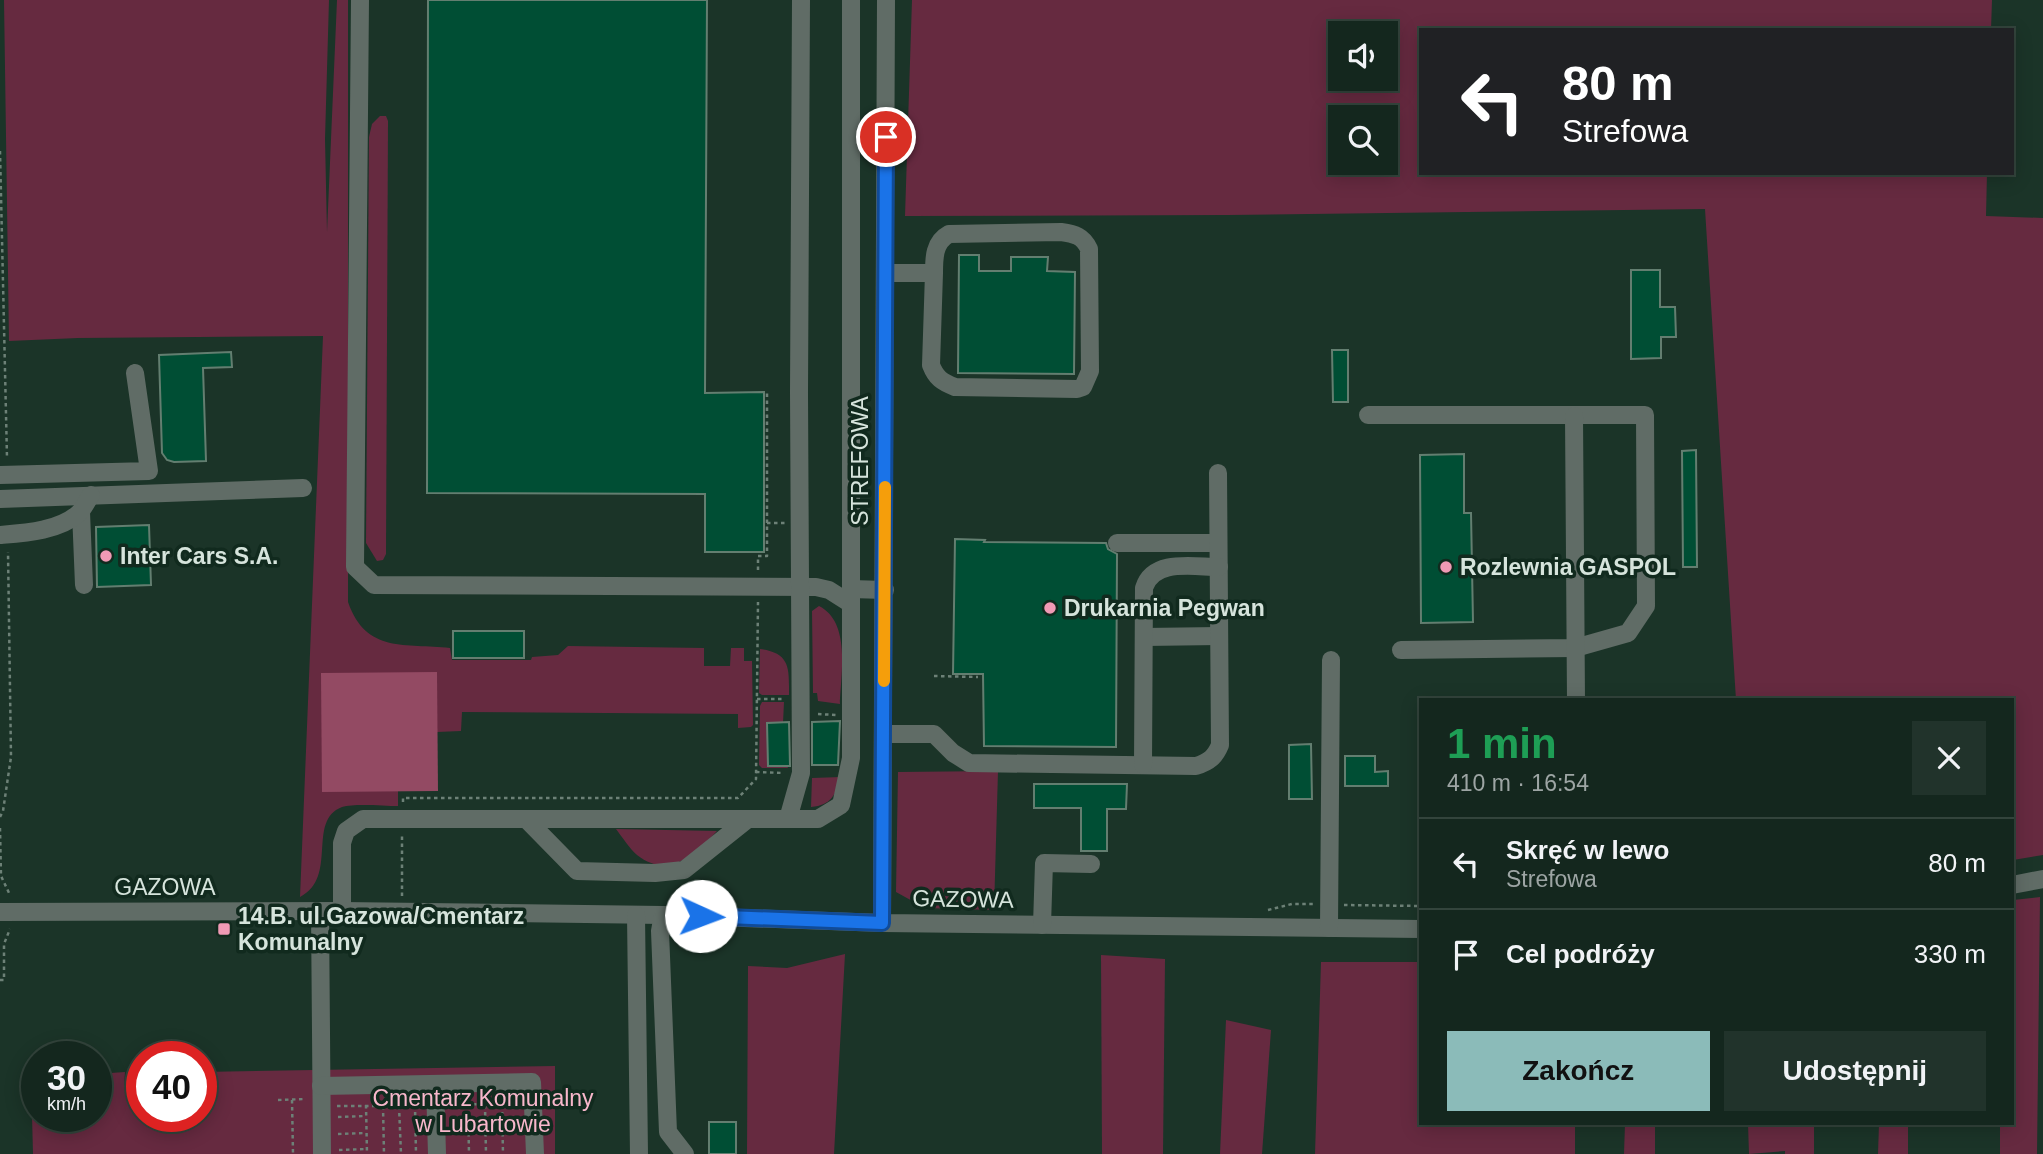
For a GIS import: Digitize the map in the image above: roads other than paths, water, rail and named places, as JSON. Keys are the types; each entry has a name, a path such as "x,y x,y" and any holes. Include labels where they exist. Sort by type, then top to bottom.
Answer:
{"street":[{"path":"360,0 355,567 374,585 816,587 851,596 884,590"},
{"path":"788,819 801,773 800,0"},
{"path":"342,911 342,843 346,831 363,820 818,820 841,805 850,758 851,0"},
{"name":"STREFOWA","path":"882,923 886,0"},
{"path":"1061,232 1074,234 1084,240 1089,249 1090,371 1083,387 955,387 936,377 931,365 934,273 937,246 942,238 949,234 1061,232"},
{"path":"885,273 934,273"},
{"path":"0,475 149,471 135,373"},
{"path":"1368,415 1645,415 1646,606 1628,633 1575,648 1401,650"},
{"path":"1574,416 1576,698"},
{"path":"884,734 934,734 953,753 969,763 1196,766 1207,763 1216,755 1220,745 1218,473"},
{"path":"0,499 303,488"},
{"path":"0,535 40,530 68,521 81,512 91,495"},
{"path":"81,512 84,585"},
{"path":"1117,543 1218,543"},
{"path":"1143,765 1144,588 1147,578 1154,571 1168,567 1219,567"},
{"path":"1144,637 1219,636"},
{"path":"1329,928 1331,660"},
{"path":"526,818 577,871 655,873 684,870 748,819"},
{"path":"1042,925 1044,863 1091,864"},
{"path":"2014,885 2043,879"},
{"path":"320,911 330,1152"},
{"name":"GAZOWA","path":"7,912 342,911 663,915 882,923 1419,929"},
{"path":"636,915 639,1154"},
{"path":"663,915 660,931 668,1132 685,1154"},
{"path":"326,1097 365,1085 532,1082 535,1154"},
{"path":"435,1084 436,1154"}],"place":[{"name":"Inter Cars S.A.","path":"106,556"},
{"name":"Rozlewnia GASPOL","path":"1446,567"},
{"name":"Drukarnia Pegwan","path":"1050,608"},
{"name":"14.B. ul.Gazowa/Cmentarz Komunalny","path":"224,929"}],"park label":[{"name":"Cmentarz Komunalny w Lubartowie","path":"483,1111"}]}
